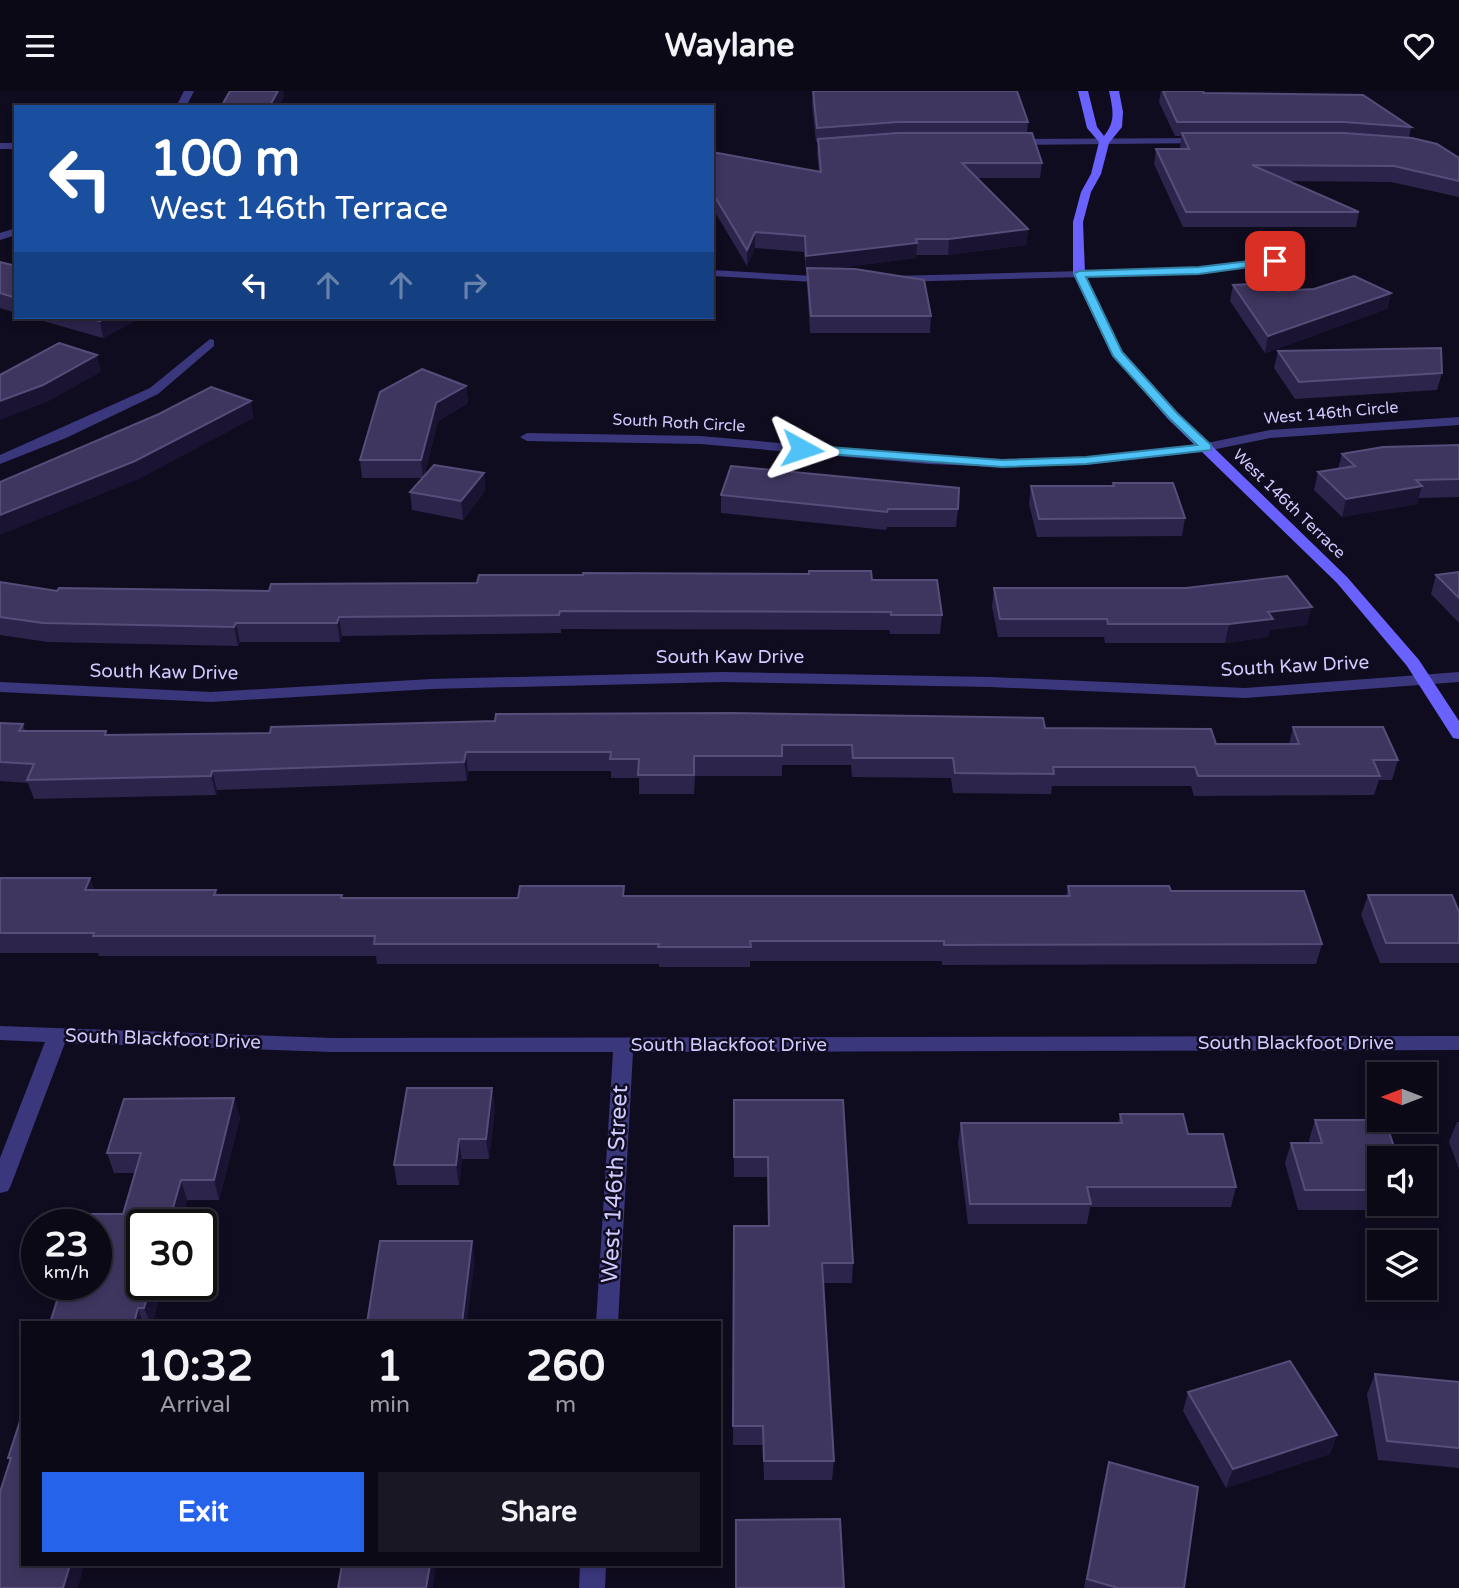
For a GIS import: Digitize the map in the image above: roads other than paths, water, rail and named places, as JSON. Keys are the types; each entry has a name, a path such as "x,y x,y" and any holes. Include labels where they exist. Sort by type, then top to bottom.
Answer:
{"street":[{"path":"1083,91 1092,128 1104,142"},
{"name":"West 146th Terrace","path":"1114,91 1118,112 1117,127 1104,142 1096,174 1086,192 1078,222 1079,274 1117,353 1173,416 1342,580 1413,663 1459,734"},
{"path":"1006,142 1217,141"},
{"path":"876,280 1199,271 1275,261"},
{"path":"714,273 848,280"},
{"path":"0,460 61,435 154,391 210,344"},
{"name":"West 146th Circle","path":"1207,447 1270,434 1459,421"},
{"name":"South Roth Circle","path":"527,437 701,440 928,460 1002,463 1086,460 1207,447"},
{"name":"South Kaw Drive","path":"0,687 211,697 431,684 722,677 990,682 1245,693 1459,677"},
{"name":"South Blackfoot Drive","path":"0,1033 332,1045 1459,1043"},
{"path":"0,1185 58,1035"},
{"name":"West 146th Street","path":"607,1321 622,1045"},
{"path":"592,1588 593,1566"}]}
